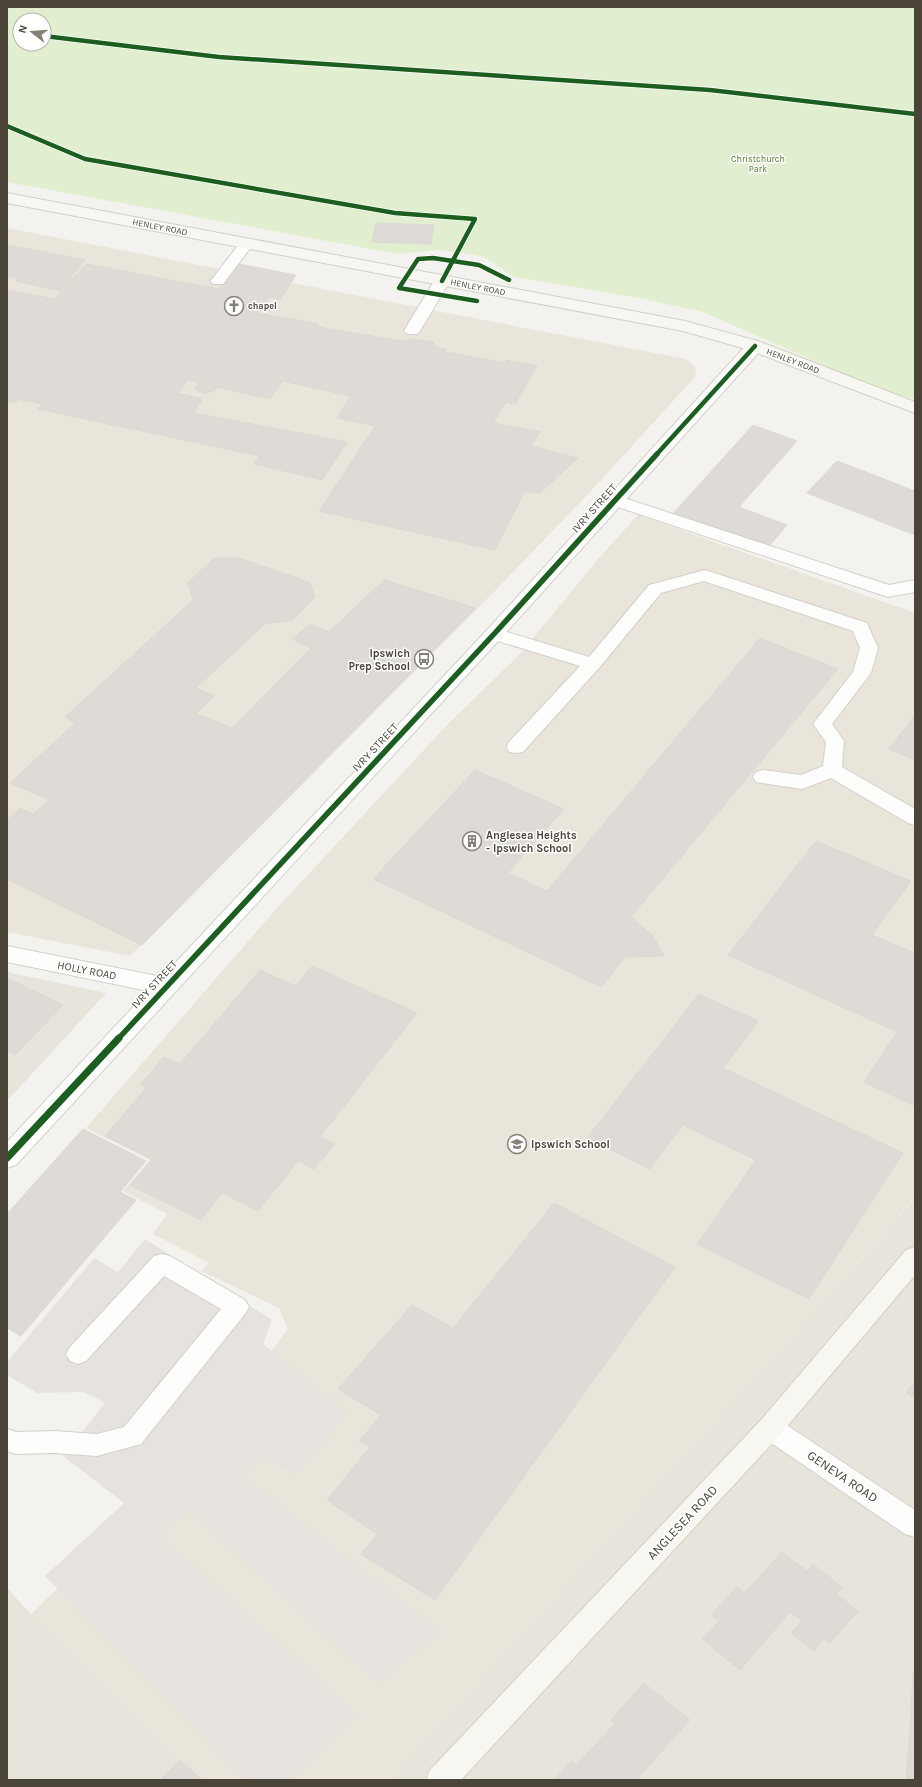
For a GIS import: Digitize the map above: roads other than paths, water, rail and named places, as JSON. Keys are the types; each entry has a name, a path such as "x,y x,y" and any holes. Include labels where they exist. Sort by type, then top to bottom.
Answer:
{"street":[{"name":"HENLEY ROAD","path":"7,198 685,326 755,346 915,408"},
{"name":"IVRY STREET","path":"7,1158 494,634 755,346"},
{"name":"HOLLY ROAD","path":"7,954 166,986"},
{"name":"ANGLESEA ROAD","path":"441,1780 770,1428 915,1257"},
{"name":"GENEVA ROAD","path":"770,1428 915,1525"}],"lane":[{"path":"218,281 248,243"},
{"path":"412,331 442,281"},
{"path":"615,500 888,591 915,586"},
{"path":"516,747 594,664 655,589 705,575 861,627 869,648 862,673 822,724 835,741 832,770"},
{"path":"494,634 594,664"},
{"path":"763,777 802,782 832,770"},
{"path":"832,770 915,818"},
{"path":"7,1440 16,1443 54,1442 98,1445 132,1436 237,1307 162,1263 78,1354"}],"place":[{"name":"chapel","path":"234,306"},
{"name":"Ipswich Prep School","path":"424,659"},
{"name":"Anglesea Heights - Ipswich School","path":"472,841"},
{"name":"Ipswich School","path":"517,1144"}],"park label":[{"name":"Christchurch Park","path":"758,164"}]}
